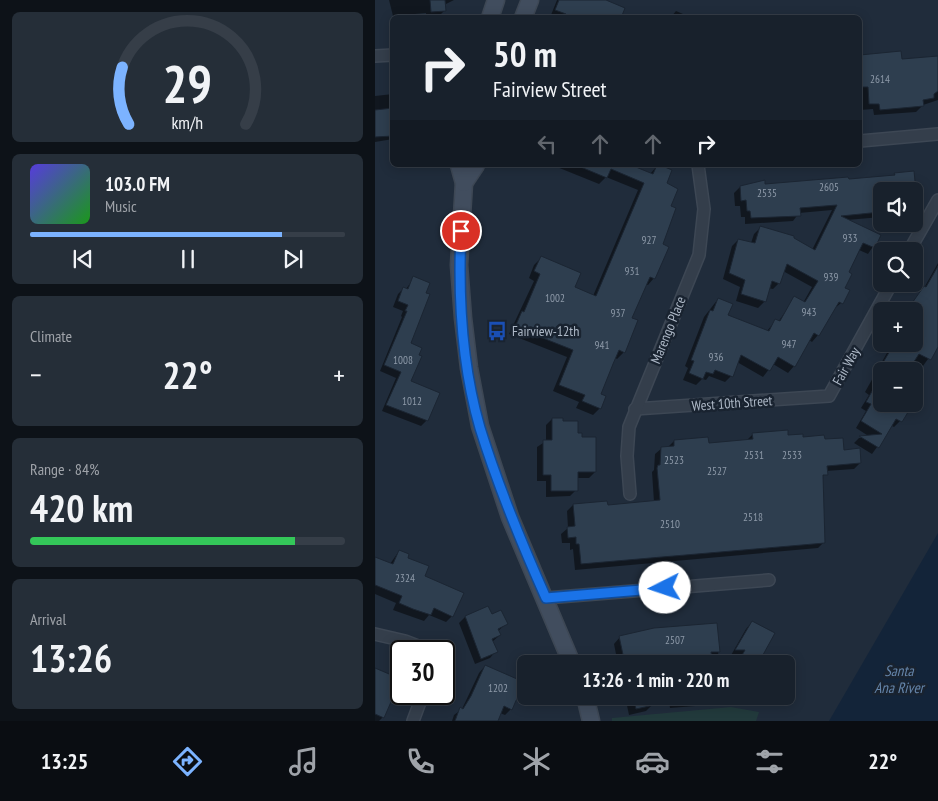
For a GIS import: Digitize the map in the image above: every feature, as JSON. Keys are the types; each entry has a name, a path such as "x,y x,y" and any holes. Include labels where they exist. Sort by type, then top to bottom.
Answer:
{"main road":[{"path":"491,15 496,0"},
{"path":"524,15 530,0"},
{"path":"460,167 464,183 459,265 463,318 480,426 510,517 546,598 568,655"},
{"path":"464,183 475,167"},
{"path":"587,705 591,721"}],"street":[{"path":"375,56 390,55"},
{"path":"862,141 938,134"},
{"name":"Marengo Place","path":"629,494 627,456 629,427 699,255 704,209 698,167"},
{"path":"914,242 938,200"},
{"name":"Fair Way","path":"829,396 887,292"},
{"name":"West 10th Street","path":"635,409 829,396"},
{"path":"546,598 769,580"},
{"path":"375,634 401,640"},
{"path":"413,721 419,705"}],"green space":[{"path":"731,707 759,712 756,721 612,721 612,718"}],"water":[{"name":"Santa Ana River","path":"938,533 938,721 829,721"}],"building":[{"path":"430,0 445,0 446,11 431,12"},
{"path":"559,0 606,0 625,8 622,15 566,15 555,10"},
{"path":"901,51 902,59 938,56 938,91 934,94 934,98 923,100 924,106 880,110 879,104 869,104 868,87 862,87 862,55"},
{"path":"390,108 390,136 375,137 375,110"},
{"path":"581,167 636,167 653,174 656,167 665,167 672,170 667,183 678,189 671,206 676,208 663,244 669,247 655,279 650,277 632,318 638,320 625,353 619,350 613,364 601,394 606,396 601,409 582,401 585,395 559,385 573,350 515,327 522,311 524,312 540,274 534,271 541,256 581,273 575,287 596,296 644,183 611,169 607,178"},
{"path":"914,171 915,182 873,182 873,213 841,216 881,235 878,242 873,242 873,247 863,243 849,272 852,274 845,288 850,290 843,304 839,302 819,336 814,333 795,367 778,357 770,371 741,355 733,377 715,370 713,374 706,372 703,379 689,373 694,361 691,360 710,310 713,311 718,298 733,304 728,315 769,331 775,319 780,321 794,296 805,302 818,281 787,264 780,284 772,281 766,302 741,294 745,280 729,273 738,239 755,243 760,226 794,236 794,238 815,250 837,205 800,208 801,216 751,218 750,211 747,211 746,200 741,201 740,186 765,180 765,184 895,175 894,173"},
{"path":"938,266 938,347 931,360 919,354 914,362 883,362 889,352 923,352 923,302 913,302 920,292 923,292 924,286 926,287"},
{"path":"413,276 430,283 426,293 430,294 411,343 422,348 419,355 422,356 411,381 440,393 428,421 386,405 401,372 384,365 407,311 405,311 408,305 398,301 403,287 408,289"},
{"path":"873,389 873,412 908,412 902,422 896,419 879,448 859,436 882,434 861,421 871,404 866,402"},
{"path":"552,418 563,418 563,421 578,421 578,433 582,433 582,437 596,437 596,472 578,472 578,491 551,491 551,475 543,475 543,440 552,440"},
{"path":"788,430 788,435 803,434 803,437 824,435 825,439 843,438 844,450 860,448 861,463 827,466 828,475 823,475 825,543 581,564 579,544 576,544 576,537 568,538 567,527 575,526 573,504 607,501 608,505 660,500 657,468 660,465 661,447 674,446 674,440 708,437 709,443 753,439 752,433"},
{"path":"399,550 409,554 408,558 429,566 425,576 464,593 453,617 434,608 431,615 413,609 399,603 402,596 375,585 375,557 393,564"},
{"path":"488,606 492,614 501,610 508,624 498,629 501,635 492,639 498,652 481,659 465,616"},
{"path":"752,621 775,633 763,655 742,655 745,650 735,650"},
{"path":"717,623 720,652 711,652 712,655 623,655 619,636 654,628"},
{"path":"485,665 517,679 517,698 512,710 504,706 498,721 455,721 460,707 463,709"},
{"path":"375,668 390,674 390,704 384,718 375,714"},
{"path":"635,705 654,705 636,709"}],"place":[{"name":"Fairview-12th","path":"497,331"}],"route":[{"path":"461,231 459,265 463,318 469,368 480,426 510,517 546,598 665,588"}]}
